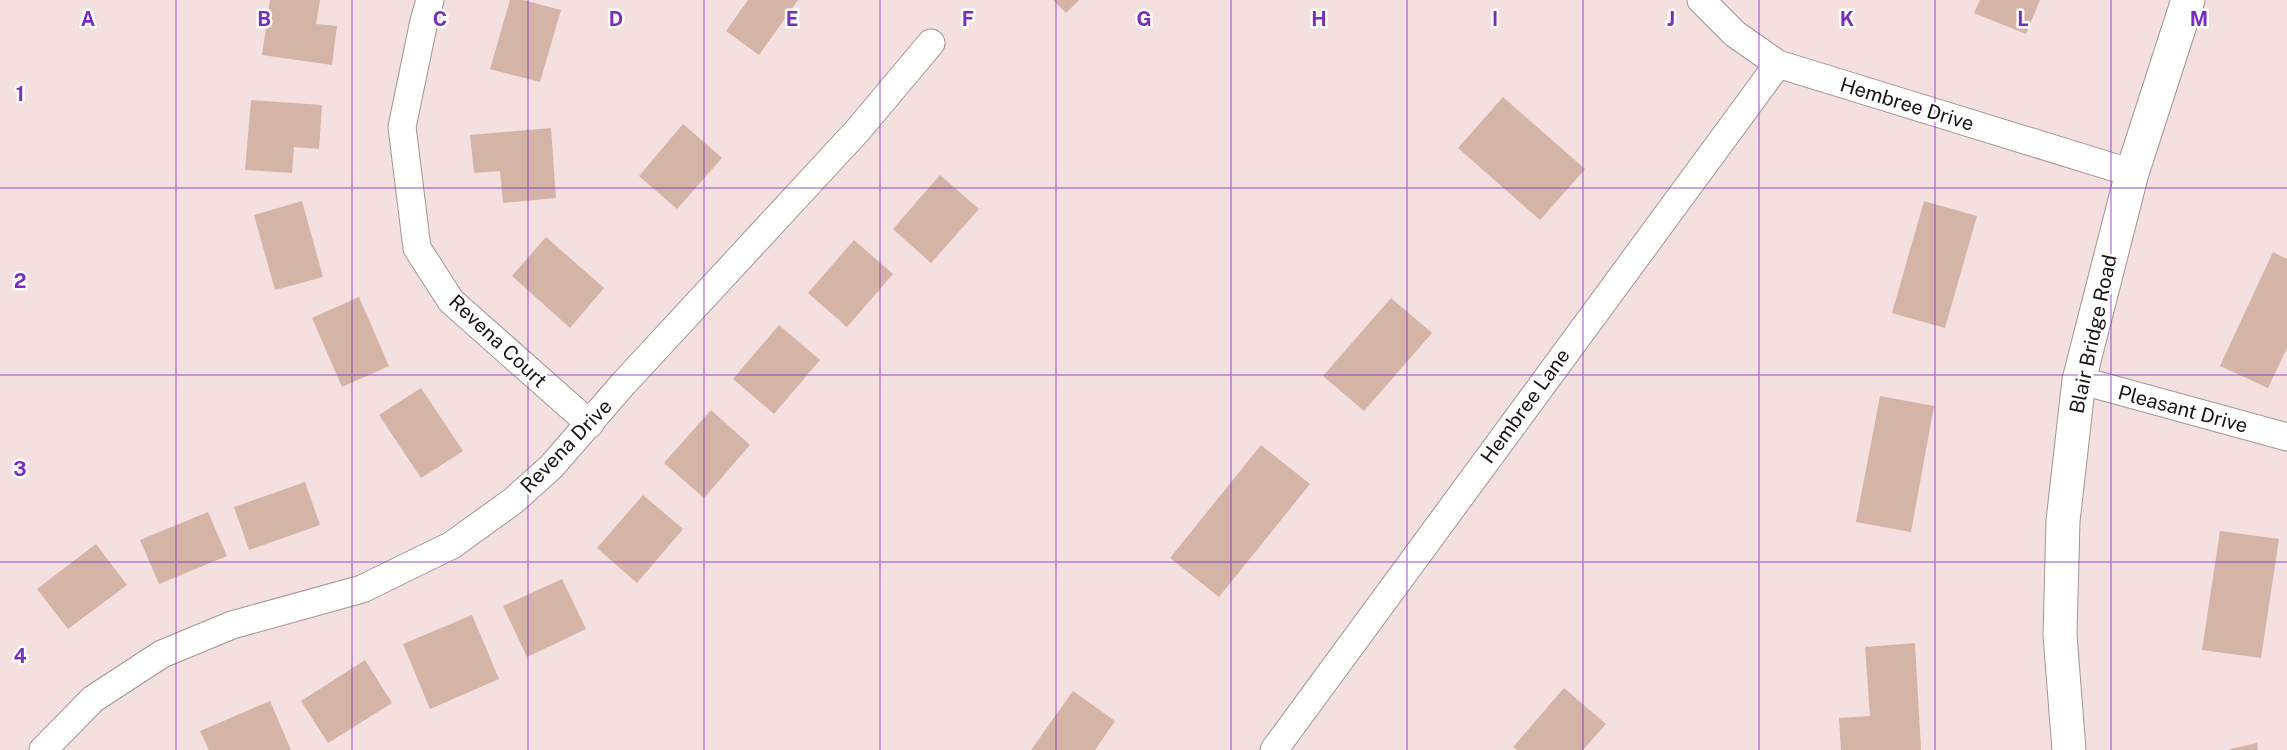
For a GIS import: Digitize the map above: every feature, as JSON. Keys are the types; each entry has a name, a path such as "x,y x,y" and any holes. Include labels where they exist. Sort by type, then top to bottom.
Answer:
{"street":[{"name":"Revena Court","path":"430,0 402,127 417,248 451,301 590,424"},
{"name":"Hembree Drive","path":"1701,0 1735,34 1778,64 2132,173"},
{"name":"Blair Bridge Road","path":"2069,750 2060,624 2063,521 2079,380 2132,173 2188,0"},
{"name":"Revena Drive","path":"43,750 93,699 162,654 232,625 362,589 452,545 513,501 551,467 624,383 858,130 931,42"},
{"name":"Hembree Lane","path":"1274,750 1778,64"},
{"name":"Pleasant Drive","path":"2079,380 2287,437"}],"building":[{"path":"270,0 320,0 316,24 337,26 332,65 262,55"},
{"path":"510,0 523,0 561,10 540,82 490,69"},
{"path":"748,0 798,0 759,55 726,31"},
{"path":"1053,0 1079,0 1066,13"},
{"path":"1980,0 2040,0 2026,34 1974,13"},
{"path":"1503,97 1585,169 1540,220 1458,148"},
{"path":"251,100 322,105 319,149 294,147 292,173 245,170"},
{"path":"683,124 722,158 677,209 639,176"},
{"path":"551,128 556,198 503,203 500,171 474,173 470,135"},
{"path":"940,175 979,209 931,263 893,229"},
{"path":"302,201 323,277 275,290 254,215"},
{"path":"1924,201 1977,216 1945,328 1892,313"},
{"path":"546,237 604,288 570,328 512,276"},
{"path":"854,240 893,274 847,327 808,293"},
{"path":"2273,252 2287,259 2287,348 2268,388 2220,366"},
{"path":"359,297 389,366 342,387 312,318"},
{"path":"1391,298 1432,333 1364,411 1323,376"},
{"path":"779,325 820,360 774,414 733,379"},
{"path":"421,388 463,451 421,478 379,415"},
{"path":"1880,396 1934,406 1911,532 1856,522"},
{"path":"711,410 750,445 704,498 664,463"},
{"path":"1261,445 1310,484 1219,597 1170,558"},
{"path":"305,482 320,525 249,550 234,507"},
{"path":"643,495 683,529 637,583 597,548"},
{"path":"208,512 227,556 159,584 140,540"},
{"path":"2220,531 2279,539 2261,658 2202,650"},
{"path":"96,544 127,585 68,629 37,589"},
{"path":"562,579 586,629 527,657 503,606"},
{"path":"472,615 499,679 430,709 403,644"},
{"path":"1915,643 1921,750 1841,750 1839,718 1870,716 1865,647"},
{"path":"365,660 392,703 328,743 301,701"},
{"path":"1564,688 1606,724 1583,750 1517,750 1513,747"},
{"path":"1073,691 1115,721 1095,750 1031,750"},
{"path":"270,701 291,750 209,750 200,731"},
{"path":"2257,743 2258,750 2230,750 2230,749"}]}
